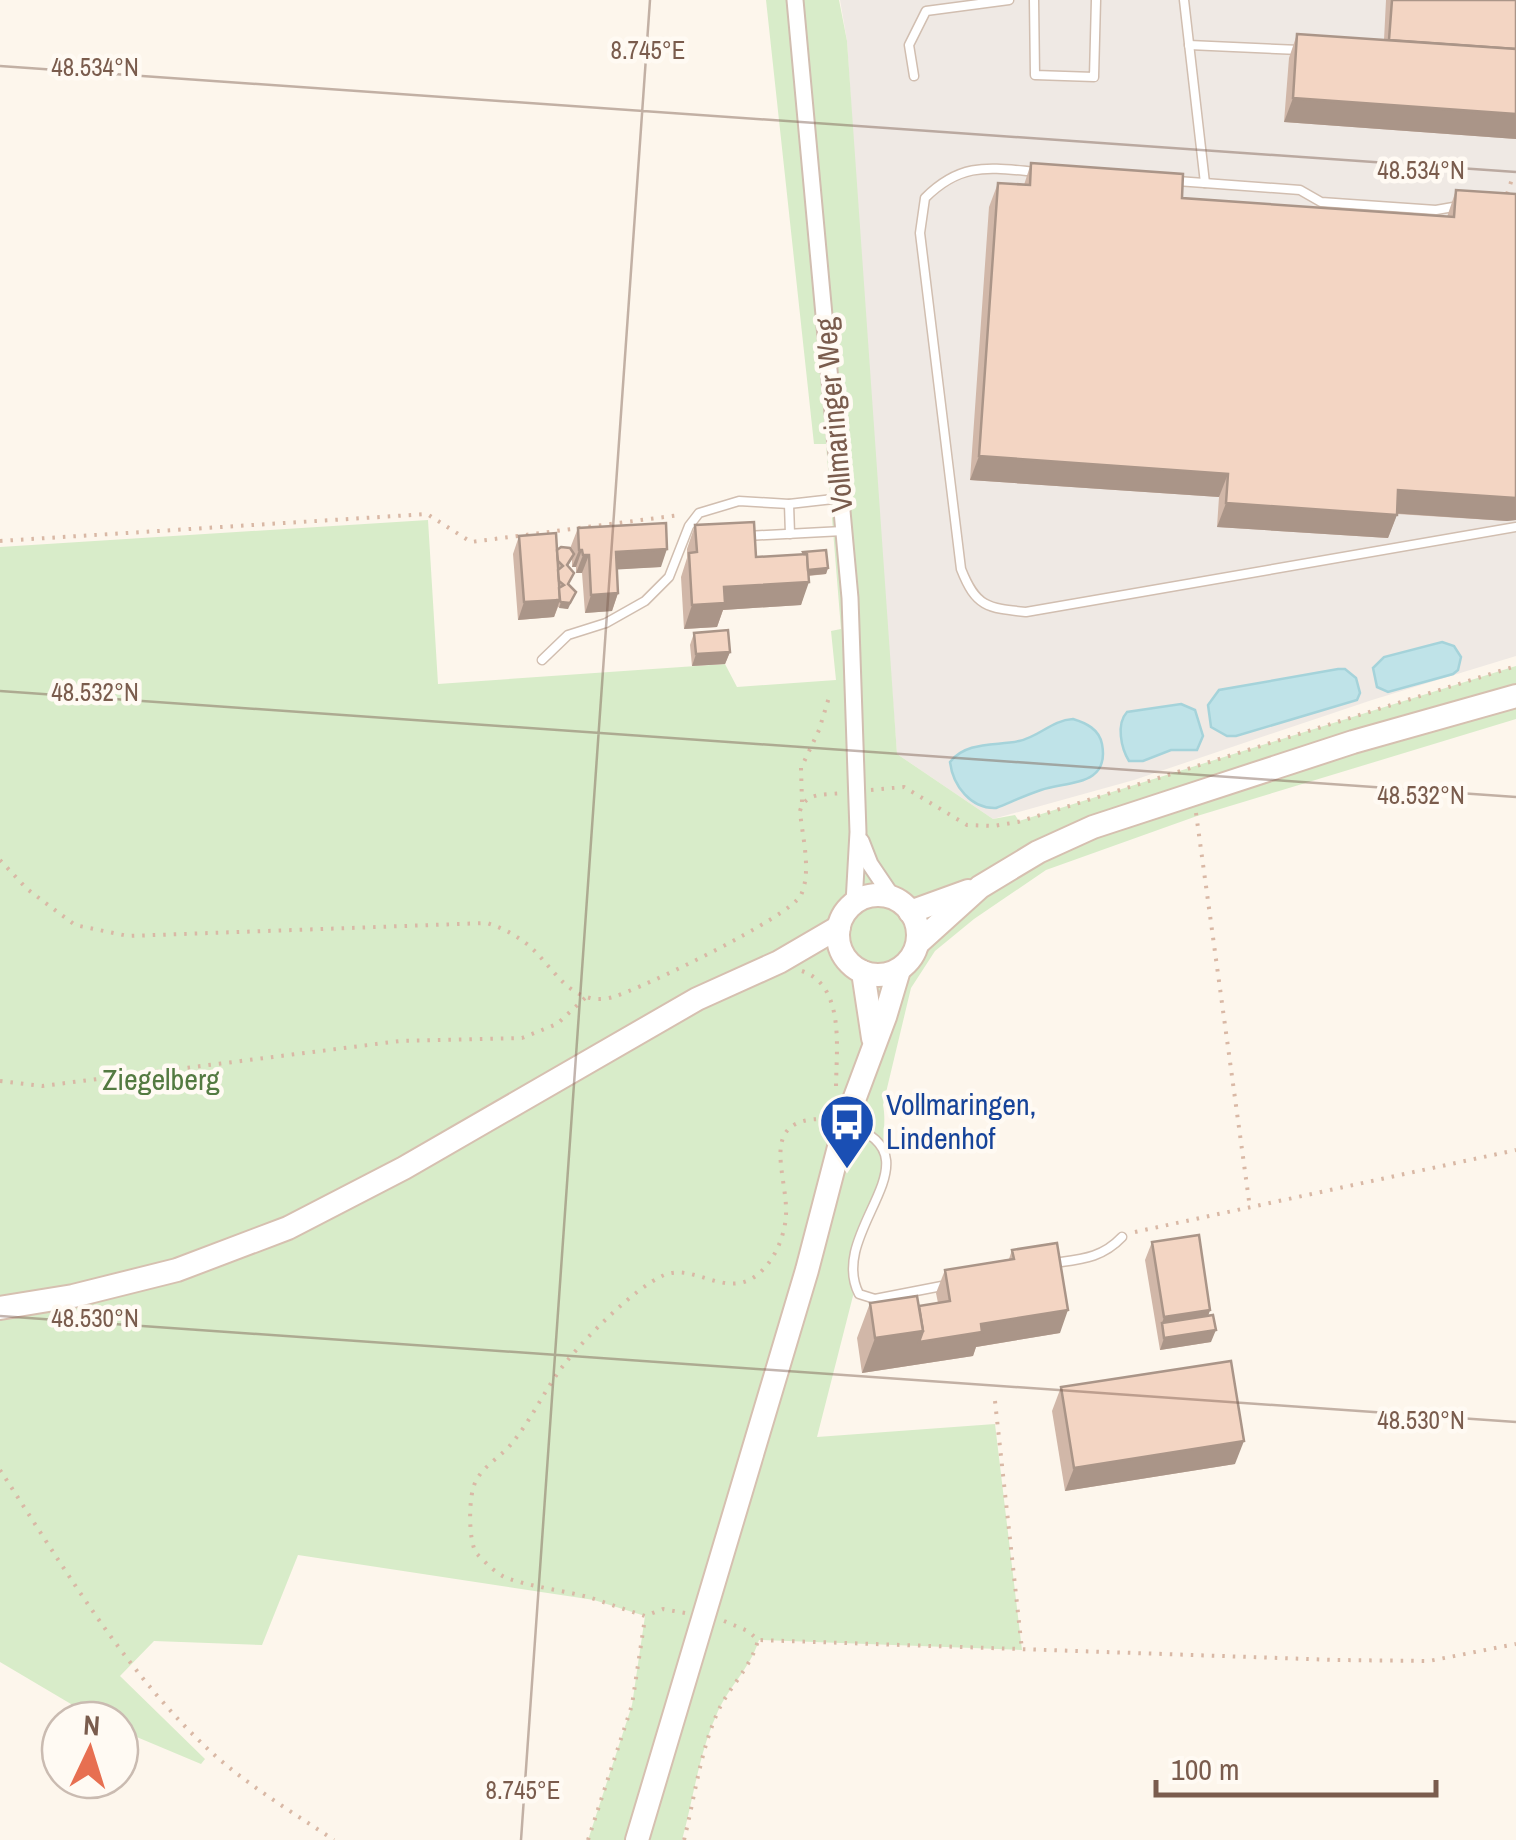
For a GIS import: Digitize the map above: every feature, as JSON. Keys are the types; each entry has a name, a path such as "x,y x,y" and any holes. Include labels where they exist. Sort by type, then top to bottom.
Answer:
{"street":[{"name":"Vollmaringer Weg","path":"795,0 842,498 858,792 854,903"},
{"path":"918,943 980,887 1038,852 1093,827 1353,742 1516,696"},
{"name":"Vollmaringer Weg","path":"858,832 870,864 902,905"},
{"path":"0,1308 73,1296 177,1270 288,1228 404,1168 697,998 778,962 840,927 854,903 868,897 902,905 980,887"},
{"path":"637,1840 807,1270 845,1124 899,970 914,954 918,943 918,932 902,905"},
{"path":"840,927 844,955 863,972 881,975 899,970"},
{"path":"778,962 844,955"},
{"path":"863,972 872,1015 873,1046"}],"lane":[{"path":"914,76 909,44 926,11 1010,0"},
{"path":"1034,0 1034,75 1094,77 1096,0"},
{"path":"1184,0 1204,183"},
{"path":"1189,45 1320,51"},
{"path":"1056,173 982,168 955,174 925,198 920,232 922,252 961,569 971,594 991,608 1026,612 1516,527"},
{"path":"1168,181 1300,190 1320,202 1436,210 1505,201"},
{"path":"542,660 568,635 606,622 644,601 669,577 682,540 699,513 738,500 789,504 842,498"},
{"path":"789,504 790,534"},
{"path":"736,537 844,530"},
{"path":"682,540 700,539"},
{"path":"845,1124 874,1136 888,1157 888,1171 856,1248 855,1288 859,1294 875,1299 950,1284"},
{"path":"1038,1266 1108,1252 1122,1237"}],"path":[{"path":"1505,201 1512,178 1516,179"},
{"path":"0,541 427,514 471,542 699,513"},
{"path":"802,802 810,797 904,787 967,825 1018,822 1516,666"},
{"path":"0,860 27,889 75,925 128,936 486,923 504,929 528,945 568,987 585,998 615,997 696,959 790,908 799,898 806,870 800,810 801,768 830,694"},
{"path":"1194,793 1250,1208"},
{"path":"778,962 812,974 834,1006 836,1092"},
{"path":"0,1081 42,1086 400,1040 522,1038 558,1024 585,998"},
{"path":"845,1124 812,1119 789,1129 782,1138 779,1151 786,1194 784,1233 772,1257 756,1276 722,1284 691,1274 668,1273 642,1286 567,1360 513,1442 476,1479 472,1490 470,1539 474,1551 499,1574 645,1616 663,1609 704,1616 730,1623 758,1640 1400,1662 1446,1659 1516,1644"},
{"path":"1122,1237 1516,1150"},
{"path":"995,1401 1022,1650"},
{"path":"0,1470 106,1626 159,1696 211,1752 334,1840"},
{"path":"588,1840 632,1704 645,1616"},
{"path":"684,1840 714,1720 758,1640"}],"shaded area":[{"path":"840,0 1516,0 1516,656 1134,780 993,819 897,754 847,41"}],"green space":[{"name":"Ziegelberg","path":"766,0 839,0 847,41 897,754 993,819 1015,815 1019,821 1516,666 1516,719 1197,816 1046,870 935,951 911,988 883,1105 888,1157 856,1248 855,1288 817,1437 995,1424 1022,1650 759,1640 710,1731 682,1840 588,1840 632,1705 645,1616 594,1600 298,1555 262,1645 154,1641 120,1676 205,1759 201,1764 140,1738 140,1700 64,1700 0,1662 0,547 428,520 438,684 725,664 737,687 836,680 831,631 841,629 826,444 814,444"}],"water":[{"path":"1442,642 1454,646 1461,657 1453,674 1388,692 1377,687 1373,668 1384,657"},
{"path":"1345,669 1356,678 1360,693 1357,700 1236,736 1227,736 1211,727 1208,705 1219,690"},
{"path":"1181,704 1195,710 1203,736 1197,750 1171,750 1143,761 1129,761 1121,736 1127,712"},
{"path":"1073,719 1091,727 1102,744 1103,758 1094,775 996,808 979,805 959,787 950,762 957,755 982,746 1026,739"}],"building":[{"path":"1392,0 1516,0 1516,49 1389,40"},
{"path":"1297,34 1516,49 1516,114 1293,98"},
{"path":"1031,163 1183,174 1182,198 1454,217 1456,190 1516,194 1516,498 1398,490 1397,515 1226,503 1228,474 979,456 998,183 1030,185"},
{"path":"754,522 756,557 807,554 809,582 724,587 725,603 692,605 689,553 697,552 695,525"},
{"path":"666,523 667,549 616,552 618,593 591,595 589,555 579,550 578,528"},
{"path":"556,533 560,600 524,602 519,536"},
{"path":"570,548 574,554 567,565 574,573 568,584 576,592 570,603 559,600 559,588 564,585 559,581 558,570 563,566 558,561 557,550"},
{"path":"826,550 828,568 808,570 807,554 803,552"},
{"path":"728,630 730,652 696,654 694,633"},
{"path":"1199,1235 1210,1310 1164,1317 1152,1242"},
{"path":"1057,1243 1068,1310 981,1324 982,1332 919,1342 923,1331 919,1306 950,1301 945,1270 1014,1259 1012,1250"},
{"path":"917,1296 923,1331 875,1338 870,1303"},
{"path":"1213,1315 1216,1330 1164,1338 1162,1323"},
{"path":"1231,1361 1244,1441 1074,1468 1061,1387"}],"place":[{"name":"Vollmaringen, Lindenhof","path":"847,1171"}]}
